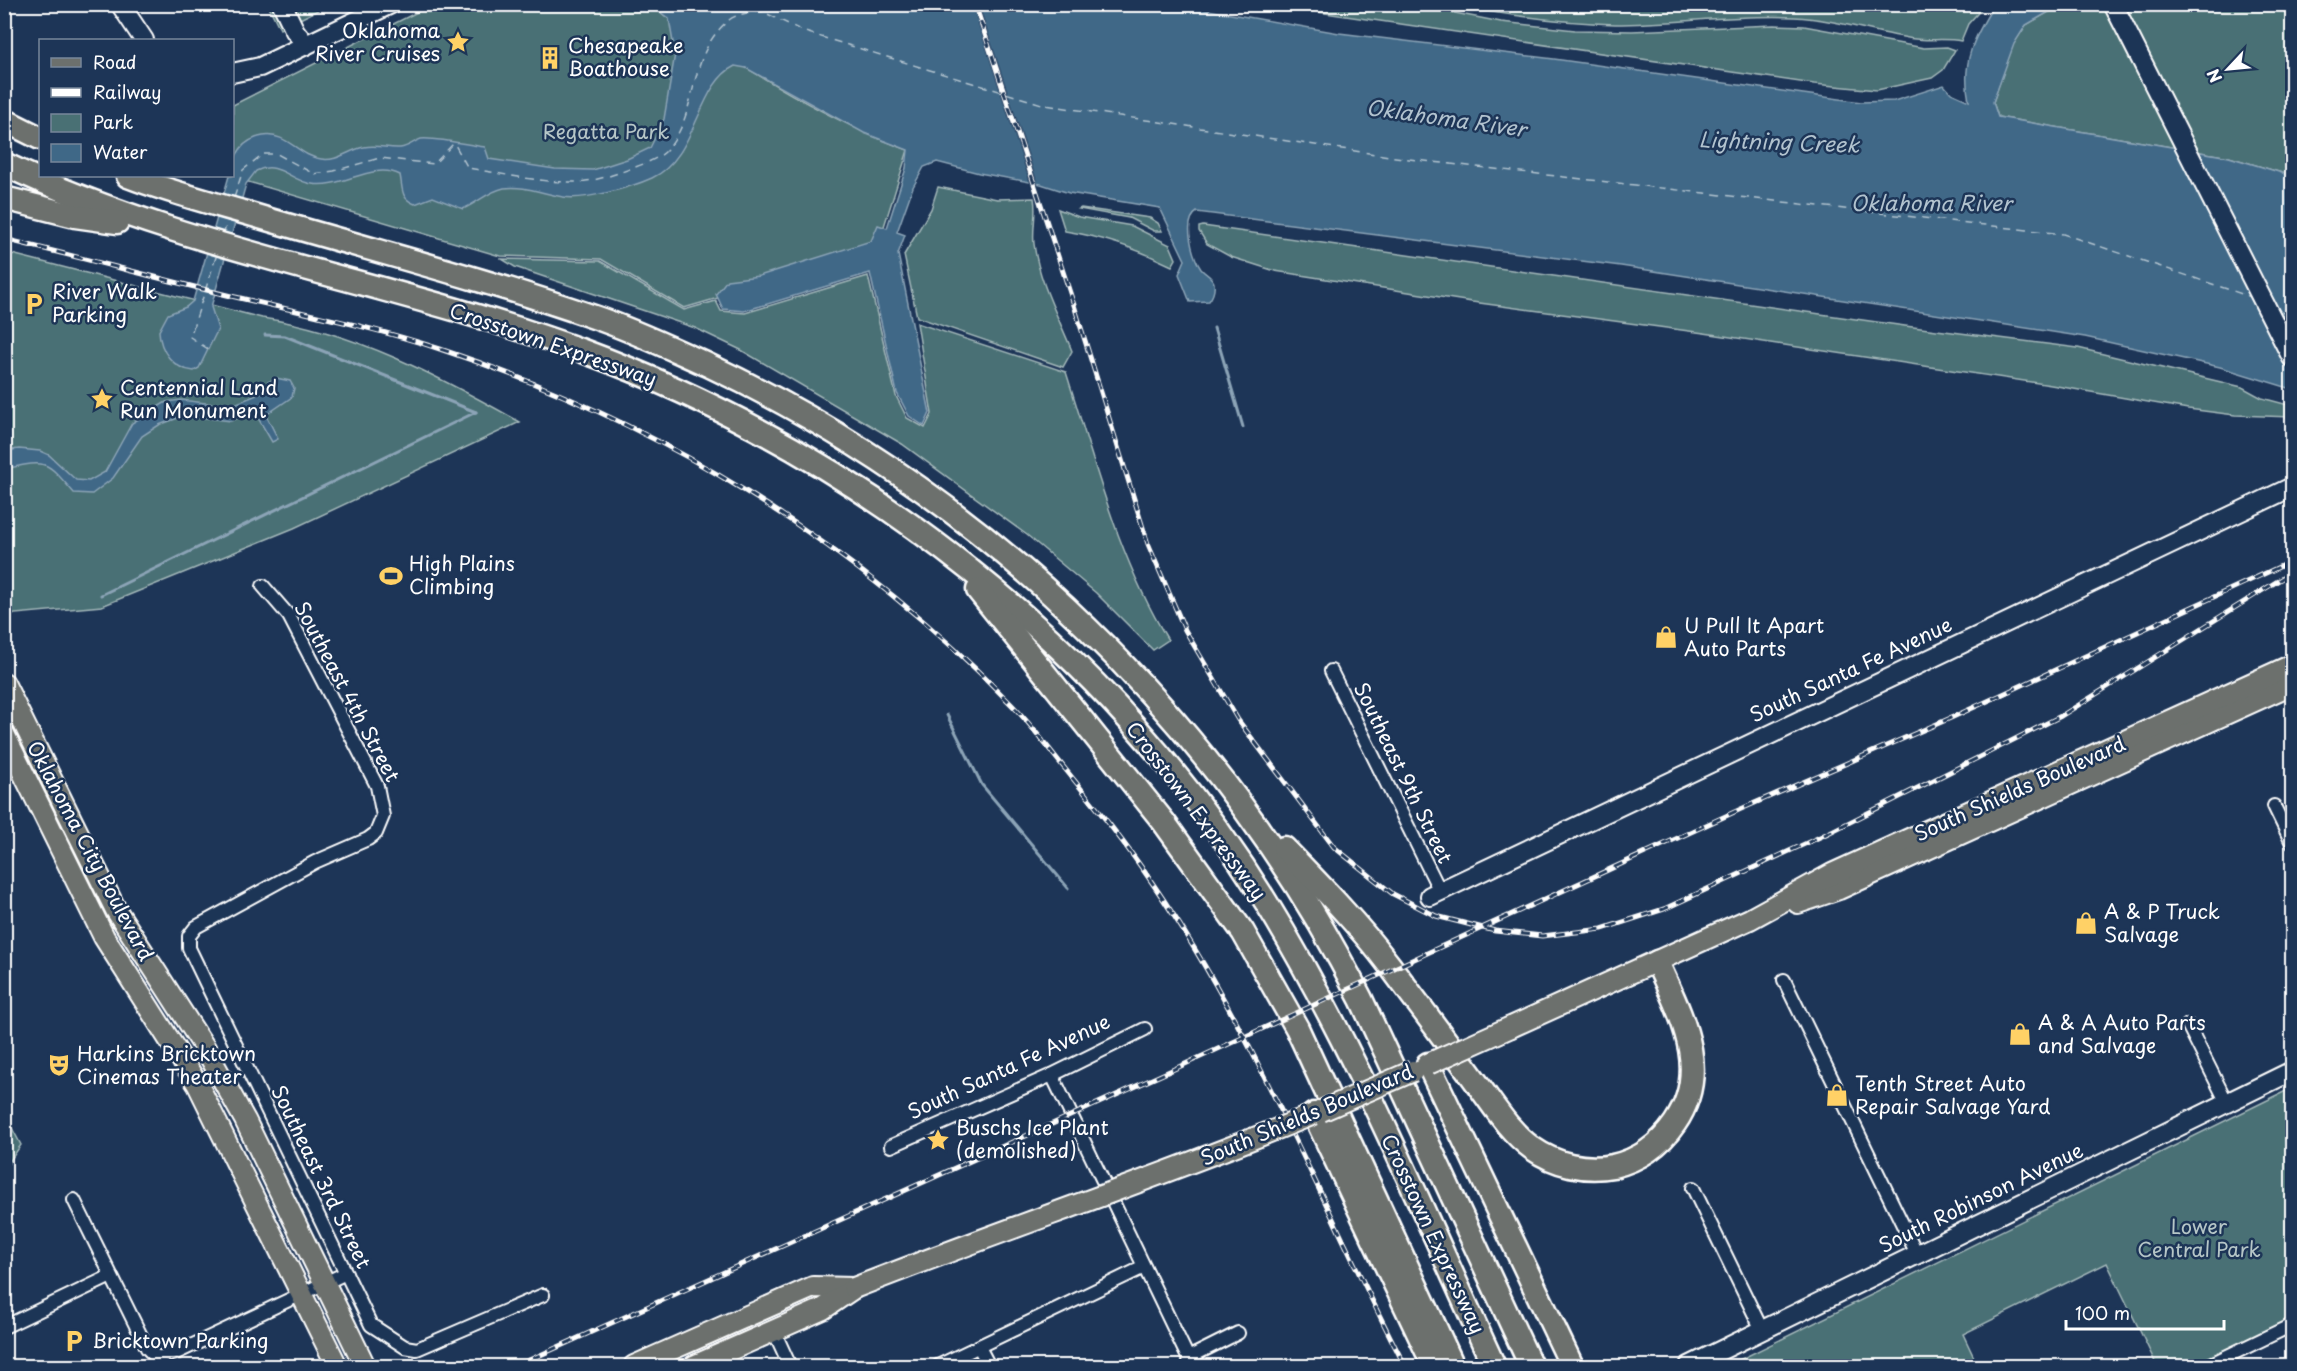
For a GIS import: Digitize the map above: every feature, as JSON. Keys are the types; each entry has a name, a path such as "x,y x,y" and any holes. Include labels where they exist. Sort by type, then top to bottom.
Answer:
{"highway":[{"path":"4,120 39,138"},
{"name":"Crosstown Expressway","path":"4,164 81,199 178,230 516,328 581,350 687,393 765,432 839,476 949,554 1050,640 1135,727 1215,830 1266,902 1355,1066 1494,1366"},
{"name":"Crosstown Expressway","path":"131,177 599,318 748,384 822,425 929,494 1007,555 1055,598 1150,692 1233,794 1279,859 1342,963 1532,1366"},
{"path":"4,190 75,216"},
{"path":"4,198 75,216 178,230"},
{"path":"949,554 1163,820 1244,932 1297,1028 1453,1366"},
{"path":"1233,794 1348,915 1381,955 1506,1123 1531,1148 1548,1158 1584,1168 1620,1164 1653,1148 1666,1135 1684,1107 1692,1078 1692,1047 1657,962"},
{"path":"1428,1064 1572,1366"},
{"path":"1317,1113 1434,1366"}],"main road":[{"path":"120,4 143,39"},
{"path":"282,4 295,31 306,45"},
{"path":"234,73 260,67 391,4"},
{"path":"2113,4 2292,358"},
{"name":"South Santa Fe Avenue","path":"1435,893 1643,792 2292,487"},
{"name":"South Shields Boulevard","path":"694,1366 823,1309 854,1288 947,1251 1156,1177 1317,1113 1511,1028 1750,920 1832,874 2292,665"},
{"name":"Oklahoma City Boulevard","path":"4,683 116,910 225,1084 365,1366"},
{"name":"South Shields Boulevard","path":"1750,920 1839,889 2292,684"},
{"name":"Oklahoma City Boulevard","path":"4,734 104,937 198,1085 336,1366"},
{"name":"South Robinson Avenue","path":"1689,1366 2292,1071"},
{"name":"South Shields Boulevard","path":"634,1366 813,1287 854,1288"},
{"path":"741,1318 774,1331"}],"street":[{"name":"Southeast 4th Street","path":"189,948 189,936 196,927 315,862 368,839 376,833 381,822 380,795 363,757 289,616 263,586"},
{"name":"Southeast 9th Street","path":"1331,671 1435,893"},
{"path":"2274,806 2292,843"},
{"name":"Southeast 3rd Street","path":"189,948 371,1325 405,1347 417,1349 543,1295"},
{"path":"1784,980 1917,1254"},
{"path":"2188,1025 2227,1103"},
{"name":"South Santa Fe Avenue","path":"891,1146 1052,1075 1145,1029"},
{"path":"1052,1075 1190,1362 1238,1333"},
{"path":"1693,1188 1762,1330"},
{"path":"74,1200 147,1348 157,1358 176,1353 346,1273"},
{"path":"938,1366 1144,1267"},
{"path":"4,1327 111,1276"},
{"path":"2207,1366 2292,1325"},
{"path":"774,1331 790,1366"},
{"path":"979,1347 989,1366"}],"green space":[{"name":"Regatta Park","path":"433,4 651,5 669,19 785,91 845,123 908,150 876,252 684,308 601,259 500,256 231,177 234,177 234,104"},
{"path":"1593,4 1595,8 1602,4 1985,5 1968,24 1961,41 1915,39 1810,18 1772,16 1615,24 1534,18 1452,5"},
{"path":"268,5 328,5 280,29"},
{"path":"1270,5 1414,5 1501,22 1575,30 1632,31 1774,25 1804,26 1924,48 1947,47 1955,50 1943,70 1932,78 1877,90 1814,84"},
{"path":"2061,5 2292,5 2292,176 2229,157 1998,117 1993,102 2013,44 2026,25"},
{"path":"938,187 997,199 1034,198 1036,258 1072,351 1063,367 917,317 904,255 931,209"},
{"path":"1058,209 1079,217 1132,226 1170,245 1176,259 1172,266 1120,244 1065,231"},
{"path":"1079,209 1150,218 1158,223 1162,231 1154,231 1129,218"},
{"path":"1199,227 1905,326 2078,348 2242,387 2262,398 2292,406 2292,417 2235,415 2188,409 2051,385 1704,333 1472,302 1275,271 1231,257 1207,244 1199,231"},
{"path":"4,252 262,318 330,333 395,358 520,422 294,528 102,606 5,615"},
{"path":"502,259 600,261 684,310 716,301 721,311 745,313 868,276 896,396 907,418 925,428 932,414 917,323 1066,372 1121,543 1150,609 1168,640 1153,650 1096,593 1027,535 902,444 741,350 695,328 515,267"},
{"name":"Lower Central Park","path":"2292,1088 2292,1318 2193,1366 2157,1366 2107,1263 1963,1334 1978,1366 1727,1366"},
{"path":"4,1113 21,1145 5,1168 4,1168"}],"water":[{"name":"Oklahoma River","path":"651,5 1179,5 1339,33 1554,59 1861,102 1894,101 1944,85 1951,93 1969,101 1967,74 1971,50 1994,5 2061,5 2026,25 2014,44 1993,102 1998,117 2229,157 2292,176 2292,389 2220,367 2085,337 1621,266 1197,212 1190,223 1192,248 1201,269 1213,281 1214,288 1209,301 1190,302 1179,274 1185,260 1160,208 1069,193 1041,184 979,173 937,162 924,167 913,187 897,232 905,235 898,254 930,413 924,426 909,416 897,393 870,273 744,311 723,309 716,294 727,280 759,276 871,241 878,225 887,228 906,168 908,150 864,133 746,68 735,66 722,75 712,88 679,155 667,168 652,178 608,192 572,198 511,187 493,192 463,209 433,197 415,204 410,202 404,196 400,175 390,172 379,171 334,183 312,184 278,169 264,168 256,171 246,184 211,307 218,329 199,368 194,371 180,367 169,358 162,345 159,331 168,314 186,307 193,301 229,177 234,177 236,156 249,141 263,136 279,137 306,154 327,159 364,147 400,148 421,139 442,140 485,147 489,159 555,169 593,170 627,159 650,148 664,119 675,54 669,19"},
{"path":"276,378 290,381 294,388 292,397 266,415 278,439 272,442 254,411 231,421 198,417 178,418 159,425 142,436 113,478 92,494 74,493 57,474 44,465 29,464 5,469 5,451 19,449 40,451 49,455 76,480 89,481 105,472 132,423 166,402 181,400 230,406 264,392 268,382"}],"pier":[{"path":"972,5 979,5 1039,187 1031,186"}],"waterway":[{"path":"1214,328 1243,427"},
{"path":"265,335 285,336 476,412"},
{"path":"101,595 476,412"},
{"path":"947,715 982,785 1068,888"}],"ferry route":[{"path":"234,198 243,170 263,154 277,154 314,174 380,158 434,164 454,143 468,168 522,178 577,182 598,179 630,169 664,153 677,135 685,119 699,66 715,34 732,18 759,10 805,32 1045,105 1416,160 2063,234 2251,297"},
{"path":"223,235 228,220"},
{"path":"208,349 190,337 217,254"},
{"path":"2277,310 2292,317"}],"railway":[{"path":"975,4 1074,305 1148,544 1185,630 1238,720 1334,847 1393,894 1436,916 1495,931 1542,936 1602,929 1664,909 1822,836 2061,716 2292,572"},
{"path":"4,239 387,333 440,349 520,378 598,412 673,450 747,492 818,539 885,590 950,645 1018,712 1111,826 1153,884 1190,941 1256,1060 1405,1366"},
{"path":"516,1366 1183,1065 1741,809 1953,717 2292,561"}],"place":[{"name":"Oklahoma River Cruises","path":"458,42"},
{"name":"Chesapeake Boathouse","path":"550,58"},
{"name":"River Walk Parking","path":"34,304"},
{"name":"Centennial Land Run Monument","path":"102,399"},
{"name":"High Plains Climbing","path":"391,576"},
{"name":"U Pull It Apart Auto Parts","path":"1666,637"},
{"name":"A & P Truck Salvage","path":"2086,923"},
{"name":"A & A Auto Parts and Salvage","path":"2020,1034"},
{"name":"Harkins Bricktown Cinemas Theater","path":"59,1065"},
{"name":"Tenth Street Auto Repair Salvage Yard","path":"1837,1095"},
{"name":"Buschs Ice Plant (demolished)","path":"938,1140"},
{"name":"Bricktown Parking","path":"74,1341"}],"water label":[{"name":"Lightning Creek","path":"1779,143"}]}
